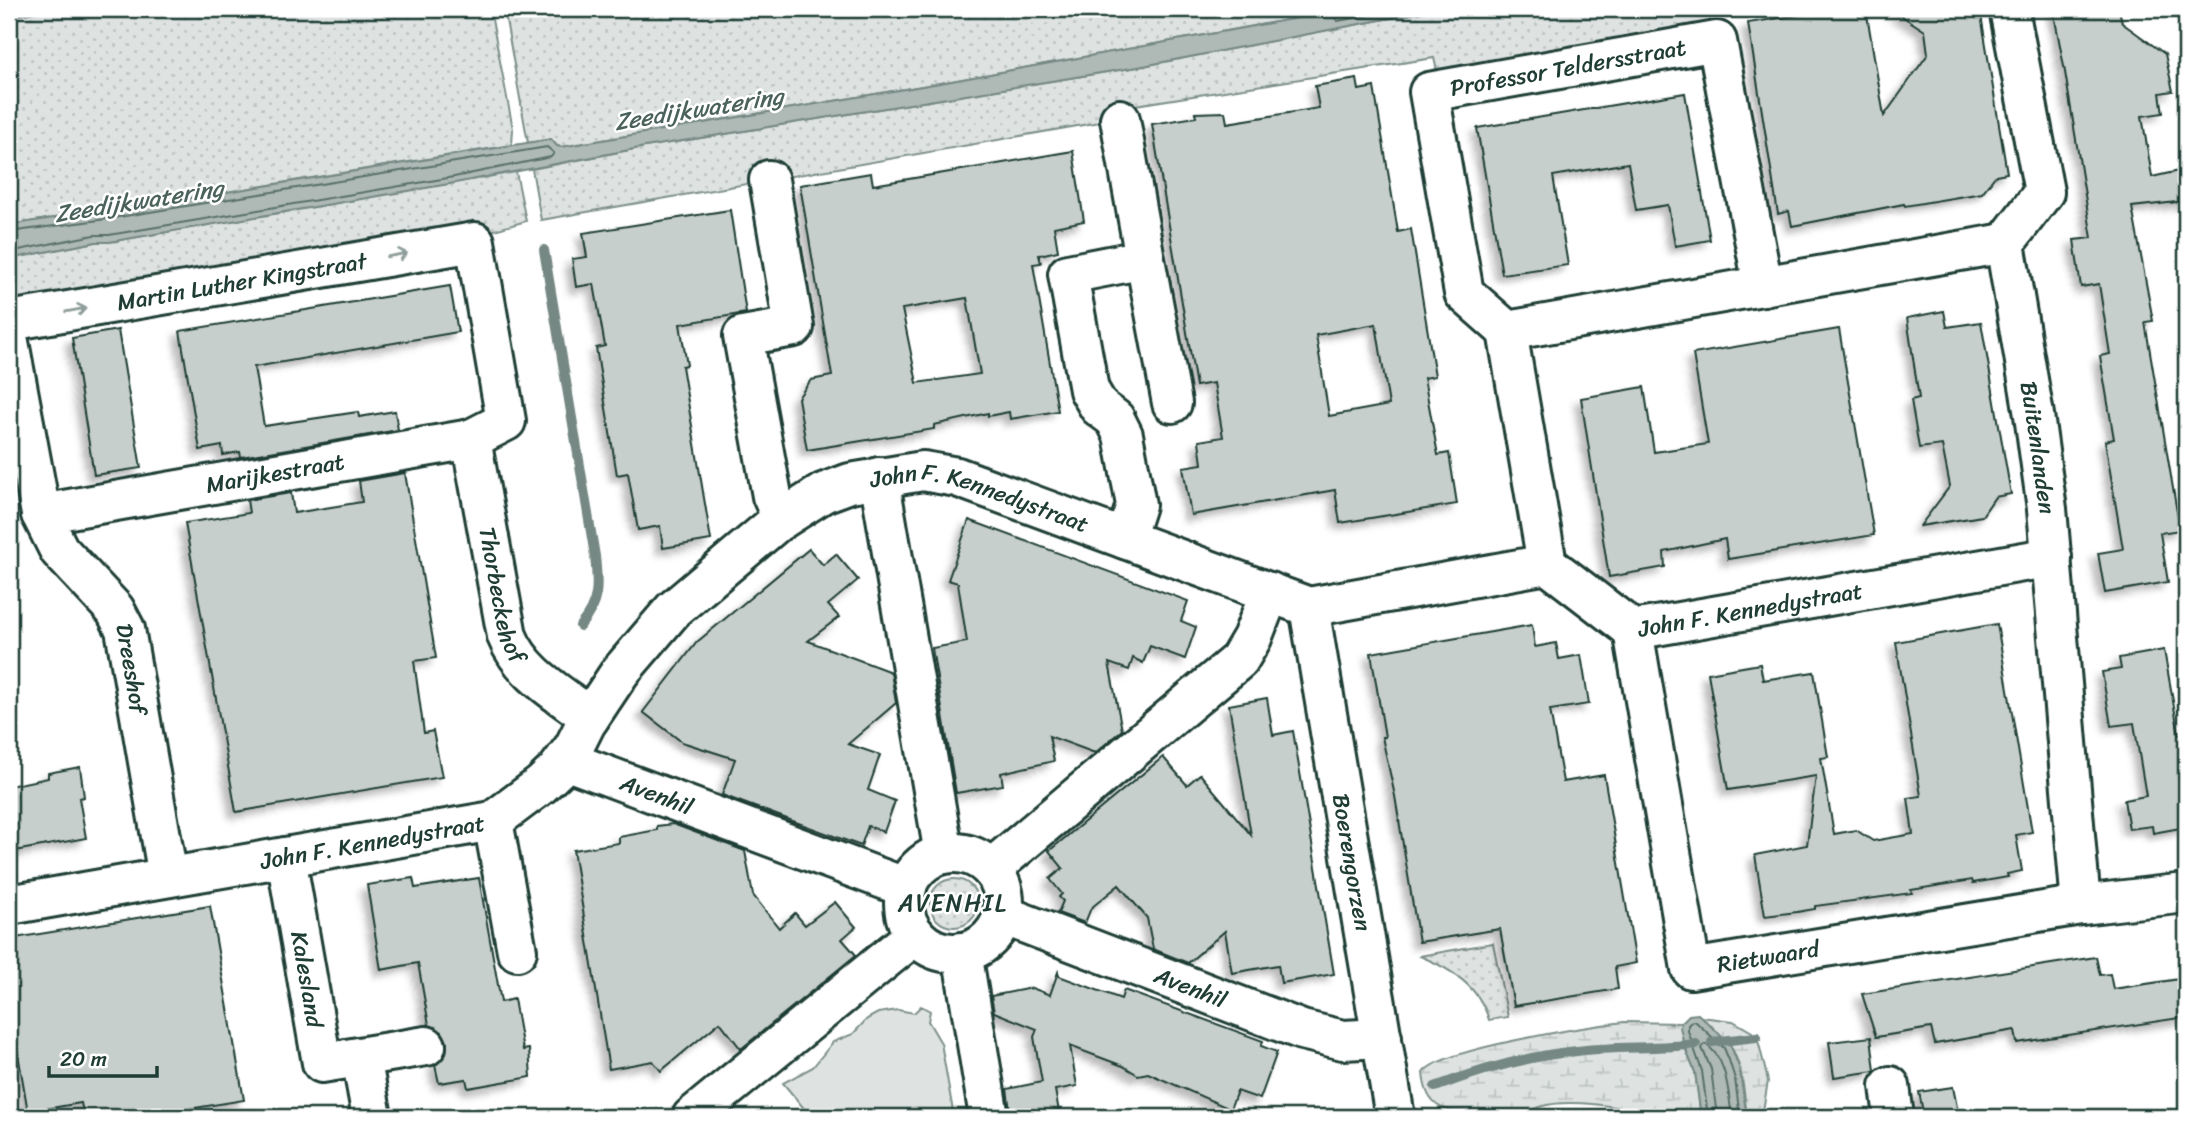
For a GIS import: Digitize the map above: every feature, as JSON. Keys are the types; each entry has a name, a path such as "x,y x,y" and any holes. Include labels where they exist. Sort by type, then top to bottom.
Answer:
{"street":[{"path":"1309,607 1547,564 1507,331 2005,243 2044,192 2010,9"},
{"name":"Professor Teldersstraat","path":"1507,331 1464,293 1429,92 1717,41 1763,286"},
{"path":"1120,119 1172,402"},
{"path":"769,180 794,327 743,336 772,496 782,519"},
{"name":"Martin Luther Kingstraat","path":"9,321 475,242 506,421"},
{"name":"Buitenlanden","path":"2005,243 2034,415 2052,557 2081,905"},
{"path":"1125,539 1136,505 1123,435 1115,419 1099,407 1089,390 1068,274 1145,260"},
{"path":"9,342 28,498"},
{"name":"Marijkestraat","path":"28,498 471,439 506,421"},
{"name":"Thorbeckehof","path":"471,439 512,649 530,672 590,717"},
{"name":"John F. Kennedystraat","path":"9,905 493,821 541,785 565,760 620,672 673,610 782,519 809,501 836,487 879,477 923,471 944,474 1309,607"},
{"path":"879,477 944,854"},
{"name":"Dreeshof","path":"28,498 60,550 115,611 125,629 168,877"},
{"name":"John F. Kennedystraat","path":"1547,564 1633,630 2052,557"},
{"path":"991,869 1239,660 1252,638 1270,592"},
{"name":"Boerengorzen","path":"1309,607 1395,1117"},
{"name":"Rietwaard","path":"1633,630 1691,969 2081,905 2186,893"},
{"name":"Avenhil","path":"565,760 907,888"},
{"path":"493,821 517,951"},
{"path":"961,853 977,858 991,869 1000,883 1004,898 1003,915 988,940 962,953 945,952 929,946 915,934 907,920 904,904 907,888 915,872 928,861 944,854 961,853"},
{"name":"Kalesland","path":"286,857 322,1063 426,1046"},
{"name":"Avenhil","path":"1003,915 1301,1030 1343,1040 1382,1038"},
{"path":"692,1117 915,934"},
{"path":"962,953 989,1117"},
{"path":"361,1057 372,1117"}],"green space":[{"path":"51,9 490,9 513,129 512,145 105,212 9,225 9,17"},
{"path":"504,9 1347,9 946,82 561,147 551,139 528,143"},
{"path":"1437,9 1708,9 1711,25 1438,75 1434,58 1123,107 1117,119 541,220 532,169 645,147 1138,67"},
{"path":"516,172 526,221 477,235 9,314 9,259"},
{"path":"954,879 971,886 978,903 971,920 954,927 937,920 930,903 937,886"},
{"path":"1493,943 1508,1017 1489,1020 1471,988 1453,973 1420,956"},
{"path":"921,1006 930,1011 928,1021 941,1043 954,1117 811,1117 783,1083 813,1067 833,1042 853,1034 867,1019 878,1013 898,1010 914,1013"},
{"path":"1701,1017 1733,1021 1752,1032 1759,1044 1768,1081 1762,1117 1747,1117 1742,1080 1734,1053 1724,1037"},
{"path":"1624,1022 1681,1023 1684,1045 1695,1072 1701,1117 1674,1117 1618,1107 1572,1103 1536,1108 1525,1117 1495,1117 1492,1112 1457,1111 1438,1106 1426,1088 1423,1073 1435,1064 1456,1055 1517,1040"}],"water":[{"path":"1347,9 1437,9 1138,67 645,147 455,183 109,242 96,242 9,259 9,225 105,212 551,139 561,147 946,82"},
{"path":"1698,1014 1730,1044 1739,1067 1747,1117 1701,1117 1695,1072 1680,1027 1689,1015"}],"building":[{"path":"1837,9 1866,9 1884,116 1928,54 1925,31 1891,9 1980,9 2007,173 1996,175 1982,193 1905,206 1904,204 1792,226 1789,211 1778,214 1748,23"},
{"path":"2053,9 2119,9 2122,23 2165,54 2173,91 2160,93 2163,113 2142,116 2152,177 2183,170 2186,186 2186,201 2132,207 2153,321 2145,322 2180,530 2160,533 2168,582 2105,593 2098,553 2123,549 2105,441 2114,439 2100,356 2110,354 2099,284 2081,287 2074,240 2092,238"},
{"path":"1357,79 1359,90 1374,87 1398,232 1411,229 1435,376 1424,378 1438,455 1449,453 1457,504 1340,523 1335,490 1191,515 1183,467 1202,464 1199,441 1223,437 1214,383 1196,386 1152,124 1196,117 1195,113 1225,112 1227,123 1319,108 1315,86","holes":["1376,324 1389,405 1329,416 1316,335"]},
{"path":"1685,93 1710,240 1675,246 1668,205 1636,210 1628,163 1553,176 1568,265 1502,274 1477,128"},
{"path":"1073,151 1084,221 1054,227 1058,251 1039,255 1041,263 1033,264 1058,411 1010,419 1009,412 988,416 988,413 934,425 934,429 807,450 798,398 811,380 832,376 800,185 871,173 873,185","holes":["967,298 980,374 917,383 902,309"]},
{"path":"730,210 746,313 680,324 687,365 682,366 711,540 663,548 660,526 638,530 628,473 617,475 596,348 605,346 594,284 576,287 572,259 587,257 583,233"},
{"path":"450,286 458,332 254,367 264,426 358,412 359,417 395,411 398,430 241,457 240,452 223,455 222,446 200,450 180,331"},
{"path":"1944,311 1947,327 1981,322 2011,494 1995,497 1982,516 1920,526 1950,486 1942,445 1919,448 1911,400 1919,398 1907,318"},
{"path":"1839,329 1874,535 1728,559 1725,539 1664,552 1665,567 1609,577 1581,398 1644,387 1654,452 1708,444 1693,354"},
{"path":"118,330 141,468 94,475 72,338"},
{"path":"405,473 436,658 414,661 424,733 433,731 442,777 236,812 185,523 249,513 247,500 291,493 294,513 362,502 359,481"},
{"path":"969,520 1188,601 1181,621 1196,627 1185,659 1150,646 1143,663 1133,658 1129,670 1109,663 1122,730 1095,753 1049,736 1054,761 1001,773 1003,785 956,793 932,648 967,642 958,583 948,580"},
{"path":"809,549 823,565 836,554 858,580 828,605 839,617 808,641 891,672 896,703 848,744 880,755 868,790 895,801 884,832 868,826 861,846 722,795 735,759 682,742 643,712 697,642"},
{"path":"1997,624 2032,832 2016,835 2022,871 2007,874 2008,877 1973,883 1972,880 1911,890 1912,893 1815,906 1815,909 1765,916 1755,855 1807,845 1816,776 1728,790 1708,673 1760,664 1763,680 1814,672 1828,757 1821,758 1834,834 1856,830 1873,841 1913,834 1908,798 1921,796 1896,642"},
{"path":"1532,625 1535,647 1556,643 1559,659 1581,655 1589,704 1550,710 1563,782 1604,775 1636,963 1615,967 1618,989 1514,1006 1500,929 1419,942 1395,796 1382,737 1385,737 1371,653"},
{"path":"2164,650 2179,735 2186,734 2186,773 2178,775 2186,827 2153,833 2152,826 2129,829 2124,800 2146,796 2134,723 2111,726 2102,672 2121,669 2119,658"},
{"path":"1267,698 1273,735 1293,731 1334,974 1281,983 1278,965 1232,973 1225,931 1188,963 1153,949 1147,918 1119,885 1091,908 1085,923 1058,913 1063,901 1059,897 1062,894 1050,879 1063,868 1049,851 1163,757 1187,785 1200,774 1251,835 1229,705"},
{"path":"80,767 84,797 79,798 86,838 9,852 9,786 48,778 48,773"},
{"path":"673,824 745,851 753,895 779,928 795,913 805,925 835,902 856,927 842,939 856,955 741,1049 720,1022 661,1071 653,1061 609,1069 573,850 619,843 619,837"},
{"path":"413,878 415,888 479,878 501,1002 514,999 523,1050 529,1049 531,1077 468,1088 466,1079 439,1083 435,1065 446,1054 447,1042 442,1032 429,1025 418,963 381,970 367,885"},
{"path":"210,906 244,1100 140,1117 84,1117 81,1103 28,1112 9,1001 9,939"},
{"path":"2096,957 2100,975 2110,974 2113,989 2186,978 2186,1017 2017,1043 2015,1030 1935,1044 1931,1028 1876,1037 1862,994"},
{"path":"1058,972 1059,976 1121,999 1124,990 1263,1041 1261,1046 1277,1052 1260,1099 1237,1091 1230,1109 1148,1073 1138,1075 1123,1066 1070,1046 1077,1086 1055,1090 1060,1117 1011,1117 1007,1089 1042,1082 1034,1037 1037,1029 994,1012 991,996 1032,988 1050,995"},
{"path":"1871,1037 1875,1071 1834,1077 1829,1042"},
{"path":"1953,1087 1959,1117 1924,1117 1919,1092"}],"waterway":[{"path":"544,250 595,556 596,593 591,609 580,626"},
{"path":"1712,1042 1757,1037"},
{"path":"1435,1087 1487,1069 1558,1053 1696,1044"}],"district":[{"name":"AVENHIL","path":"953,903"}],"water label":[{"name":"Zeedijkwatering","path":"699,109"},
{"name":"Zeedijkwatering","path":"139,201"}]}
